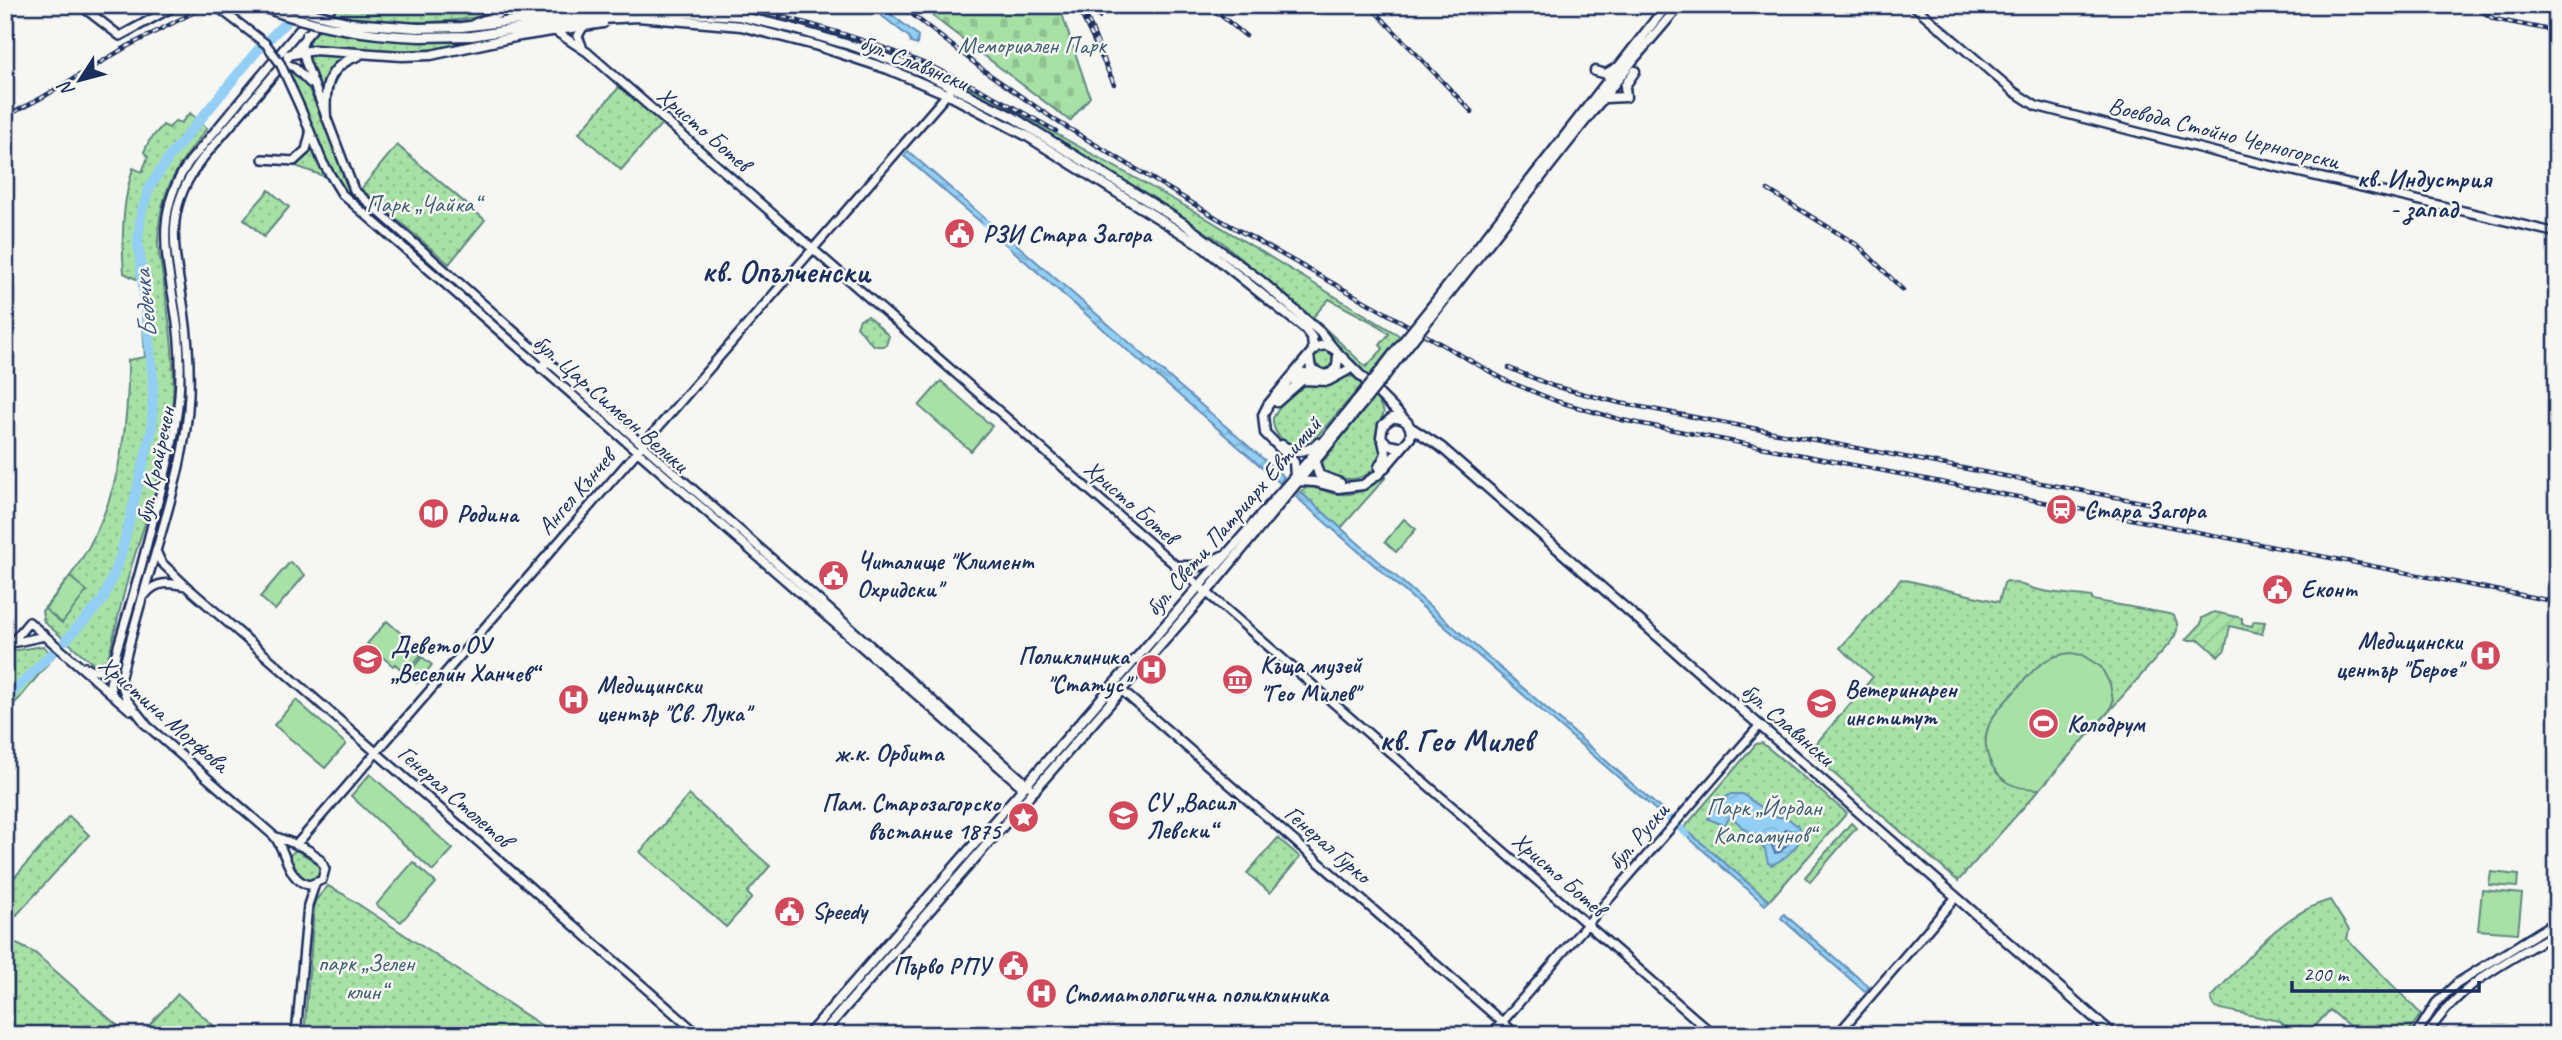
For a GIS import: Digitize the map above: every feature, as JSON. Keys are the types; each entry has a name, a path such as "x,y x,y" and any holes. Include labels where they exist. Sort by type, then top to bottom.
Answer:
{"main road":[{"path":"80,5 120,36 177,5"},
{"name":"бул. Цар Симеон Велики","path":"215,5 266,44 280,63 323,163 342,194 545,365 1033,793"},
{"name":"бул. Славянски","path":"258,5 293,18 369,34 472,36 564,21 638,17 741,26 790,37 888,69 947,94 1027,136 1192,239 1305,329 1312,338 1311,353"},
{"name":"бул. Славянски","path":"281,5 351,23 419,33 569,14 633,11 739,16 856,47 920,71 1011,116 1196,232 1279,296 1323,334 1335,351 1385,398 1409,425 1436,443 2114,1035"},
{"name":"бул. Крайречен","path":"112,694 110,684 116,653 173,447 180,398 179,339 164,243 168,205 182,171 320,5"},
{"name":"бул. Крайречен","path":"121,677 177,478 188,410 189,360 173,245 177,204 183,187 196,166 332,5"},
{"path":"462,27 491,18 508,5"},
{"path":"691,5 739,16"},
{"name":"бул. Свети Патриарх Евтимий","path":"1602,96 1623,61 1667,5"},
{"name":"бул. Свети Патриарх Евтимий","path":"821,1035 1206,593 1333,430 1381,376 1602,96 1680,5"},
{"name":"Воевода Стойно Черногорски","path":"1913,5 2013,91 2036,106 2230,156 2557,233"},
{"path":"270,64 314,50 430,55 638,17"},
{"path":"583,27 578,38 587,52"},
{"name":"Христо Ботев","path":"555,31 587,52 1714,1035"},
{"name":"бул. Цар Симеон Велики","path":"306,34 303,52 354,190 545,365"},
{"path":"326,117 324,97 329,78 342,63 363,54"},
{"path":"285,59 301,71 318,95"},
{"path":"1623,61 1606,74 1595,71 1601,80 1602,96 1626,97 1625,86 1635,71"},
{"name":"Ангел Кънчев","path":"295,845 954,87"},
{"path":"263,159 285,162 297,159 308,146 310,130"},
{"path":"1333,430 1307,451 1289,450 1273,438 1269,429 1269,413 1300,375 1331,373 1338,365 1335,351 1324,345 1311,353 1268,405 1263,418 1268,438 1294,462 1293,483 1315,482 1338,488 1358,487 1380,473 1411,435 1409,425 1399,418 1388,420"},
{"path":"1311,353 1310,367 1319,374"},
{"path":"1275,404 1302,380 1328,381 1348,370"},
{"name":"бул. Славянски","path":"1331,373 1348,370 1357,373"},
{"name":"бул. Свети Патриарх Евтимий","path":"808,1035 1227,553 1315,462 1364,396"},
{"path":"1315,462 1317,472 1326,480 1340,484 1358,481 1372,473 1383,461 1386,450 1381,429 1388,420 1389,409 1385,398"},
{"path":"1383,441 1391,447 1421,440 1436,443"},
{"path":"147,544 151,568 162,583"},
{"name":"Генерал Столетов","path":"156,550 166,567 186,586 699,1035"},
{"path":"1176,566 1201,566 1227,553"},
{"path":"133,594 151,568 159,565 166,567"},
{"path":"143,597 150,589 162,583 186,586"},
{"name":"Христина Морфова","path":"12,642 29,622 274,836 286,855"},
{"path":"5,651 12,642 47,638"},
{"path":"77,664 100,671 109,666 116,653"},
{"path":"99,683 110,684 121,677"},
{"path":"121,677 120,686 125,698 146,724"},
{"name":"Генерал Гурко","path":"1113,683 1517,1035"},
{"name":"бул. Руски","path":"1491,1035 1760,725"},
{"path":"309,828 306,841 309,851"},
{"name":"Христина Морфова","path":"274,836 295,845"},
{"path":"296,1035 308,905 315,884 324,877 325,869 321,861 309,851 295,845 286,855 308,905"},
{"path":"300,882 315,884"},
{"path":"1837,1035 1956,897"},
{"path":"2416,1035 2436,1003 2457,983 2557,920"},
{"path":"2427,1035 2443,1010 2466,989 2557,932"}],"green space":[{"path":"338,5 502,5 486,16 407,22 328,14"},
{"path":"514,5 607,5 502,17"},
{"path":"704,5 722,5 845,36 917,63 985,94 1201,215 1400,336 1368,377 1344,358 1326,332 1222,242 1087,161 1061,141 985,98 916,65 817,31","holes":["1329,299 1389,334 1380,345 1383,349 1366,367 1313,317"]},
{"name":"Мемориален Парк","path":"918,5 1059,5 1090,97 1070,121"},
{"path":"611,20 430,52 306,47 316,29 360,37 416,41"},
{"path":"306,53 348,55 328,73 323,94"},
{"path":"285,65 298,72 306,83 358,199 443,276 348,195 336,181"},
{"path":"621,85 663,122 621,170 579,133"},
{"path":"190,113 207,128 171,182 161,210 159,226 158,245 174,381 168,441 126,584 109,655 106,661 98,665 44,622 42,611 81,560 105,513 124,437 128,360 145,357 140,281 124,273 123,233 129,181 133,168 142,172 148,157 144,152 149,141 163,125 169,128 175,121 181,123"},
{"path":"311,144 326,177 293,165 306,156"},
{"name":"Парк „Чайка“","path":"397,145 485,220 449,264 361,189"},
{"path":"269,190 289,207 264,237 244,219"},
{"path":"868,316 889,336 886,345 876,346 857,326 860,319"},
{"path":"1323,350 1330,353 1333,360 1330,367 1323,370 1316,367 1313,360 1316,353"},
{"path":"1344,376 1354,377 1362,385 1314,440 1307,444 1293,445 1276,433 1273,418 1291,393 1305,384 1327,383"},
{"path":"941,381 992,426 971,451 919,406"},
{"path":"1375,396 1384,412 1377,432 1382,452 1378,462 1372,470 1357,478 1339,478 1321,472 1321,464"},
{"path":"1384,475 1386,477 1341,528 1300,492 1308,487 1331,493 1353,493 1366,489"},
{"path":"1404,519 1416,529 1396,552 1385,542"},
{"path":"290,562 305,575 275,610 260,597"},
{"path":"70,577 87,591 62,623 45,609"},
{"path":"1901,579 1999,602 2007,581 2042,591 2092,597 2092,600 2169,614 2174,616 2177,624 2175,635 2168,645 1958,881 1809,752 1873,677 1840,648"},
{"path":"2214,612 2242,618 2242,624 2252,626 2254,621 2265,622 2262,634 2230,626 2225,650 2218,656 2200,640 2186,640 2201,624 2202,618"},
{"path":"387,621 413,644 411,646 421,655 405,673 367,644"},
{"path":"43,646 54,656 5,712 5,659 11,651"},
{"name":"Колодрум","path":"2071,653 2082,655 2101,667 2110,684 2113,701 2110,710 2040,789 2012,785 1996,772 1988,757 1986,733 1989,725 2000,707 2039,665 2053,657"},
{"path":"422,657 432,665 417,683 407,675"},
{"path":"296,700 346,744 325,768 274,725"},
{"name":"Парк „Йордан Капсамунов“","path":"1762,743 1847,813 1769,901 1684,828 1756,744"},
{"path":"370,774 453,849 433,871 351,796"},
{"path":"689,795 770,866 747,893 752,898 726,927 640,852"},
{"path":"69,816 89,835 5,928 5,888"},
{"path":"1851,823 1856,828 1810,882 1805,877"},
{"path":"1278,838 1300,857 1270,893 1247,873"},
{"path":"296,850 320,865 316,880 307,882 295,870 290,855"},
{"path":"413,862 436,883 401,922 376,905"},
{"path":"2491,872 2518,875 2517,887 2489,885"},
{"name":"парк „Зелен клин“","path":"328,886 556,1035 304,1035 315,901"},
{"path":"2482,890 2522,894 2518,933 2478,930"},
{"path":"2330,900 2349,930 2347,939 2421,1014 2406,1035 2360,1035 2330,1010 2307,1035 2296,1035 2279,1021 2215,1008 2211,998 2264,940 2295,916"},
{"path":"5,938 35,953 128,1035 5,1035"},
{"path":"178,994 224,1035 140,1035"}],"water":[{"path":"868,5 879,5 915,33 918,36 917,45 911,43 909,37"},
{"path":"908,151 995,227 991,231 904,156"},
{"path":"1008,237 1284,477 1280,483 1003,242"},
{"path":"1300,492 1669,816 1666,819 1296,497"},
{"path":"1731,794 1742,794 1774,816 1798,824 1802,833 1795,848 1771,865 1765,850 1731,816 1724,825 1708,819 1716,803"},
{"path":"1684,828 1769,901 1765,905 1681,831"},
{"path":"1784,914 1869,987 1865,992 1781,918"}],"waterway":[{"name":"Бедечка","path":"66,640 103,600 120,558 152,429 153,378 138,241 141,214 149,188 170,156 256,52 303,5"},
{"path":"986,223 1012,245"},
{"name":"Бедечка","path":"5,700 51,654"},
{"path":"1662,812 1687,834"}],"railway":[{"path":"5,117 128,46 208,5"},
{"path":"734,5 818,26 899,53 979,89 1056,131"},
{"path":"900,5 986,72 1058,122 1217,218 1505,380 1556,401 1622,420 2557,602"},
{"path":"1077,5 1114,84 1082,5"},
{"path":"1095,5 1099,17"},
{"path":"1208,5 1246,36"},
{"path":"1369,5 1472,112"},
{"path":"2472,5 2494,19 2545,29 2557,36"},
{"path":"1768,190 1859,246 1903,290"},
{"path":"1509,368 1553,386 1620,403 2152,504"}],"place":[{"name":"РЗИ Стара Загора","path":"960,234"},
{"name":"Стара Загора","path":"2061,510"},
{"name":"Родина","path":"434,514"},
{"name":"Читалище \"Климент Охридски\"","path":"834,575"},
{"name":"Еконт","path":"2278,589"},
{"name":"Медицински център \"Берое\"","path":"2485,655"},
{"name":"Девето ОУ „Веселин Ханчев“","path":"368,659"},
{"name":"Поликлиника \"Статус\"","path":"1152,670"},
{"name":"Къща музей \"Гео Милев\"","path":"1237,679"},
{"name":"Медицински център \"Св. Лука\"","path":"574,699"},
{"name":"Ветеринарен институт","path":"1822,703"},
{"name":"Колодрум","path":"2044,724"},
{"name":"СУ „Васил Левски“","path":"1123,816"},
{"name":"Пам. Старозагорско въстание 1875","path":"1023,817"},
{"name":"Speedy","path":"789,911"},
{"name":"Първо РПУ","path":"1013,966"},
{"name":"Стоматологична поликлиника","path":"1041,994"}],"district":[{"name":"кв. Индустрия - запад","path":"2424,193"},
{"name":"кв. Опълченски","path":"786,271"},
{"name":"кв. Гео Милев","path":"1456,740"},
{"name":"ж.к. Орбита","path":"889,752"}]}
